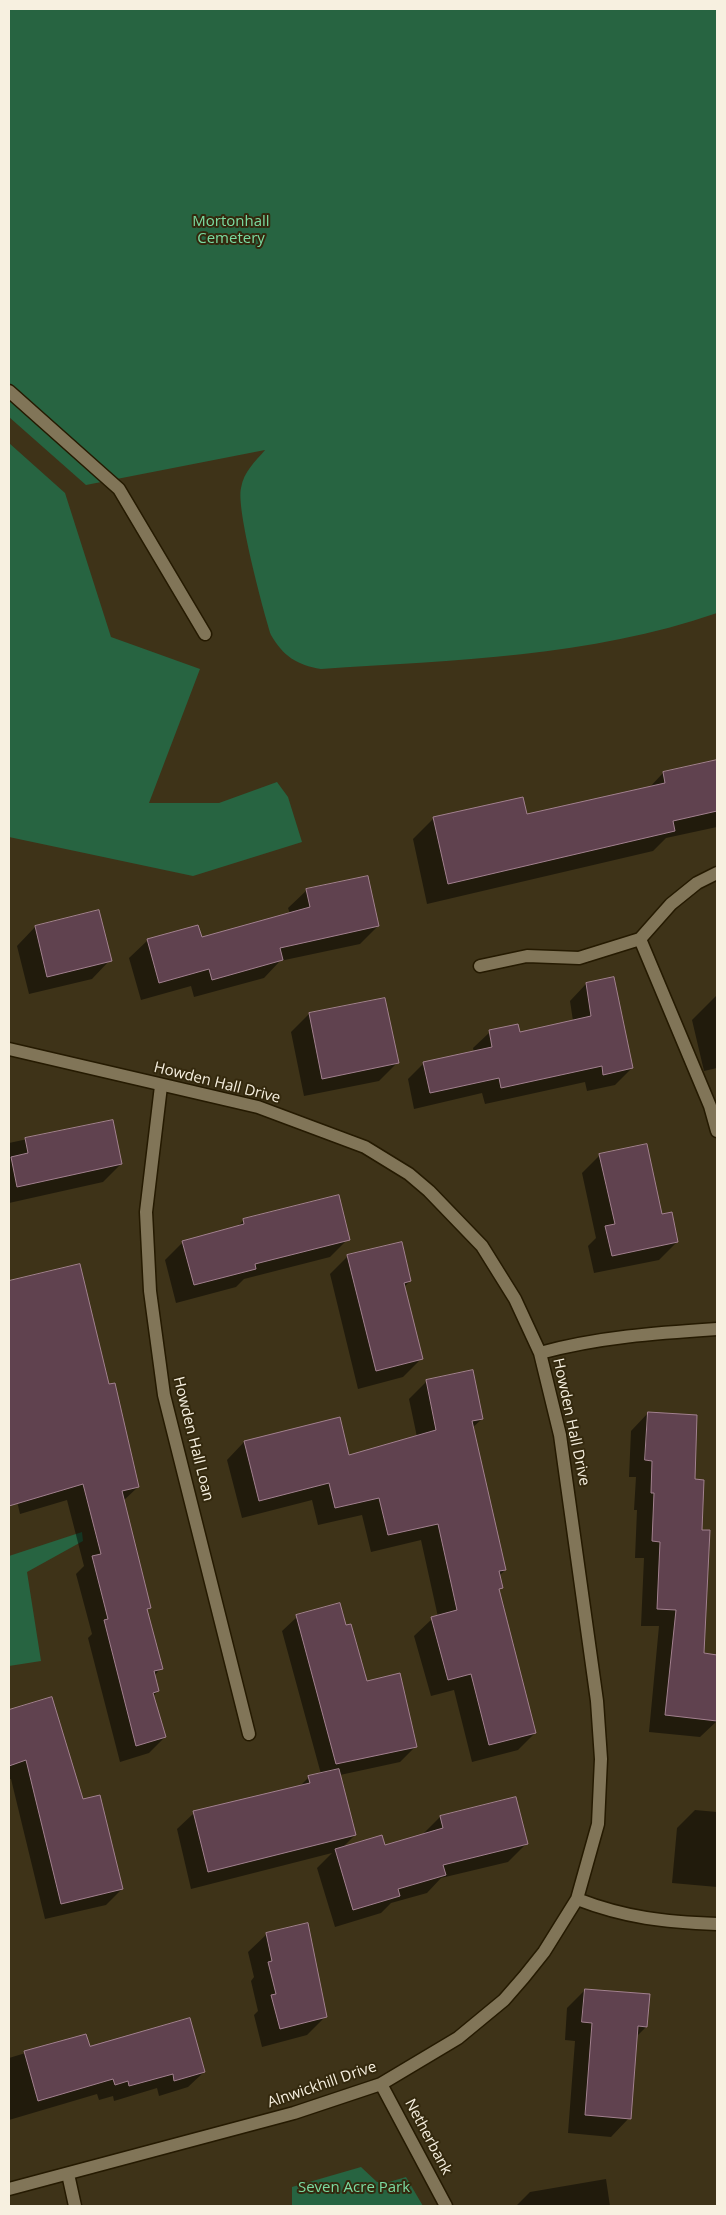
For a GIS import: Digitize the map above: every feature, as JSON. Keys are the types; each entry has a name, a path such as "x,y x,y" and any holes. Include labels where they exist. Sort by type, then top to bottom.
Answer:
{"street":[{"path":"9,391 119,489 205,634"},
{"path":"480,966 527,956 579,958 640,939 671,904 697,883 717,873"},
{"path":"640,939 710,1106 717,1131"},
{"name":"Howden Hall Drive","path":"9,1049 161,1086 258,1107 364,1147 409,1174 429,1191 482,1246 515,1300 540,1353 560,1435 572,1512 597,1701 600,1749 598,1824 577,1899"},
{"name":"Howden Hall Loan","path":"161,1086 146,1212 150,1291 164,1395 249,1734"},
{"path":"540,1353 594,1341 639,1335 717,1329"},
{"path":"577,1899 637,1918 717,1924"},
{"name":"Alnwickhill Drive","path":"9,2189 294,2113 381,2084 458,2038 504,2000 544,1952 577,1899"},
{"name":"Netherbank","path":"381,2084 446,2206"},
{"path":"68,2174 75,2206"}],"green space":[{"name":"Mortonhall Cemetery","path":"9,9 717,9 717,613 669,628 571,648 471,659 321,669 298,662 280,649 271,635 257,583 242,516 241,488 247,472 265,450 86,485 9,417"},
{"path":"9,443 65,493 111,637 200,669 149,803 219,803 277,782 288,797 302,842 193,876 9,837"},
{"path":"82,1532 83,1541 27,1572 41,1661 9,1666 9,1556"},
{"name":"Seven Acre Park","path":"361,2167 377,2182 389,2182 406,2177 423,2206 292,2206 292,2187"}],"building":[{"path":"717,760 717,811 673,821 675,831 448,884 433,817 523,797 527,814 665,783 663,772"},
{"path":"368,876 379,926 280,948 283,960 212,980 209,969 159,983 147,939 198,925 202,937 310,907 306,889"},
{"path":"99,910 112,961 47,977 35,926"},
{"path":"614,977 633,1068 603,1075 602,1066 501,1088 499,1078 430,1093 423,1062 492,1047 489,1030 518,1024 520,1032 591,1016 586,983"},
{"path":"385,998 399,1063 322,1079 309,1013"},
{"path":"113,1120 122,1164 17,1187 11,1157 28,1153 25,1138"},
{"path":"647,1144 662,1214 672,1212 678,1242 612,1256 605,1226 615,1224 599,1154"},
{"path":"339,1195 350,1240 255,1264 256,1269 194,1285 182,1241 244,1224 243,1219"},
{"path":"402,1242 411,1281 404,1283 423,1359 376,1371 347,1255"},
{"path":"80,1264 109,1384 115,1383 139,1487 122,1491 151,1608 147,1609 163,1669 154,1671 159,1691 153,1693 166,1737 136,1746 104,1620 108,1619 92,1556 101,1554 83,1484 9,1506 9,1281"},
{"path":"473,1370 483,1419 472,1421 506,1570 499,1571 503,1588 499,1589 536,1733 489,1745 471,1674 448,1680 431,1617 457,1610 438,1524 388,1535 379,1498 335,1508 329,1483 259,1501 244,1441 340,1417 349,1455 436,1430 426,1380"},
{"path":"648,1412 697,1415 695,1479 704,1480 702,1530 710,1530 704,1653 717,1655 717,1721 665,1715 676,1610 657,1609 660,1542 652,1541 654,1493 651,1493 652,1461 645,1460"},
{"path":"340,1603 346,1625 351,1624 367,1681 400,1673 417,1747 336,1764 296,1615"},
{"path":"52,1697 83,1799 100,1795 123,1889 61,1904 26,1760 9,1766 9,1710"},
{"path":"339,1769 356,1835 208,1872 193,1811 310,1783 308,1776"},
{"path":"516,1797 528,1844 443,1865 446,1875 398,1889 400,1896 353,1910 335,1849 382,1835 385,1845 443,1828 440,1816"},
{"path":"308,1923 327,2017 280,2029 271,1995 276,1994 268,1962 272,1961 266,1933"},
{"path":"585,1989 650,1994 647,2027 638,2026 631,2119 585,2115 592,2023 582,2022"},
{"path":"190,2018 205,2072 174,2081 173,2074 129,2086 128,2081 115,2085 113,2079 38,2101 24,2051 86,2034 90,2046"}]}
